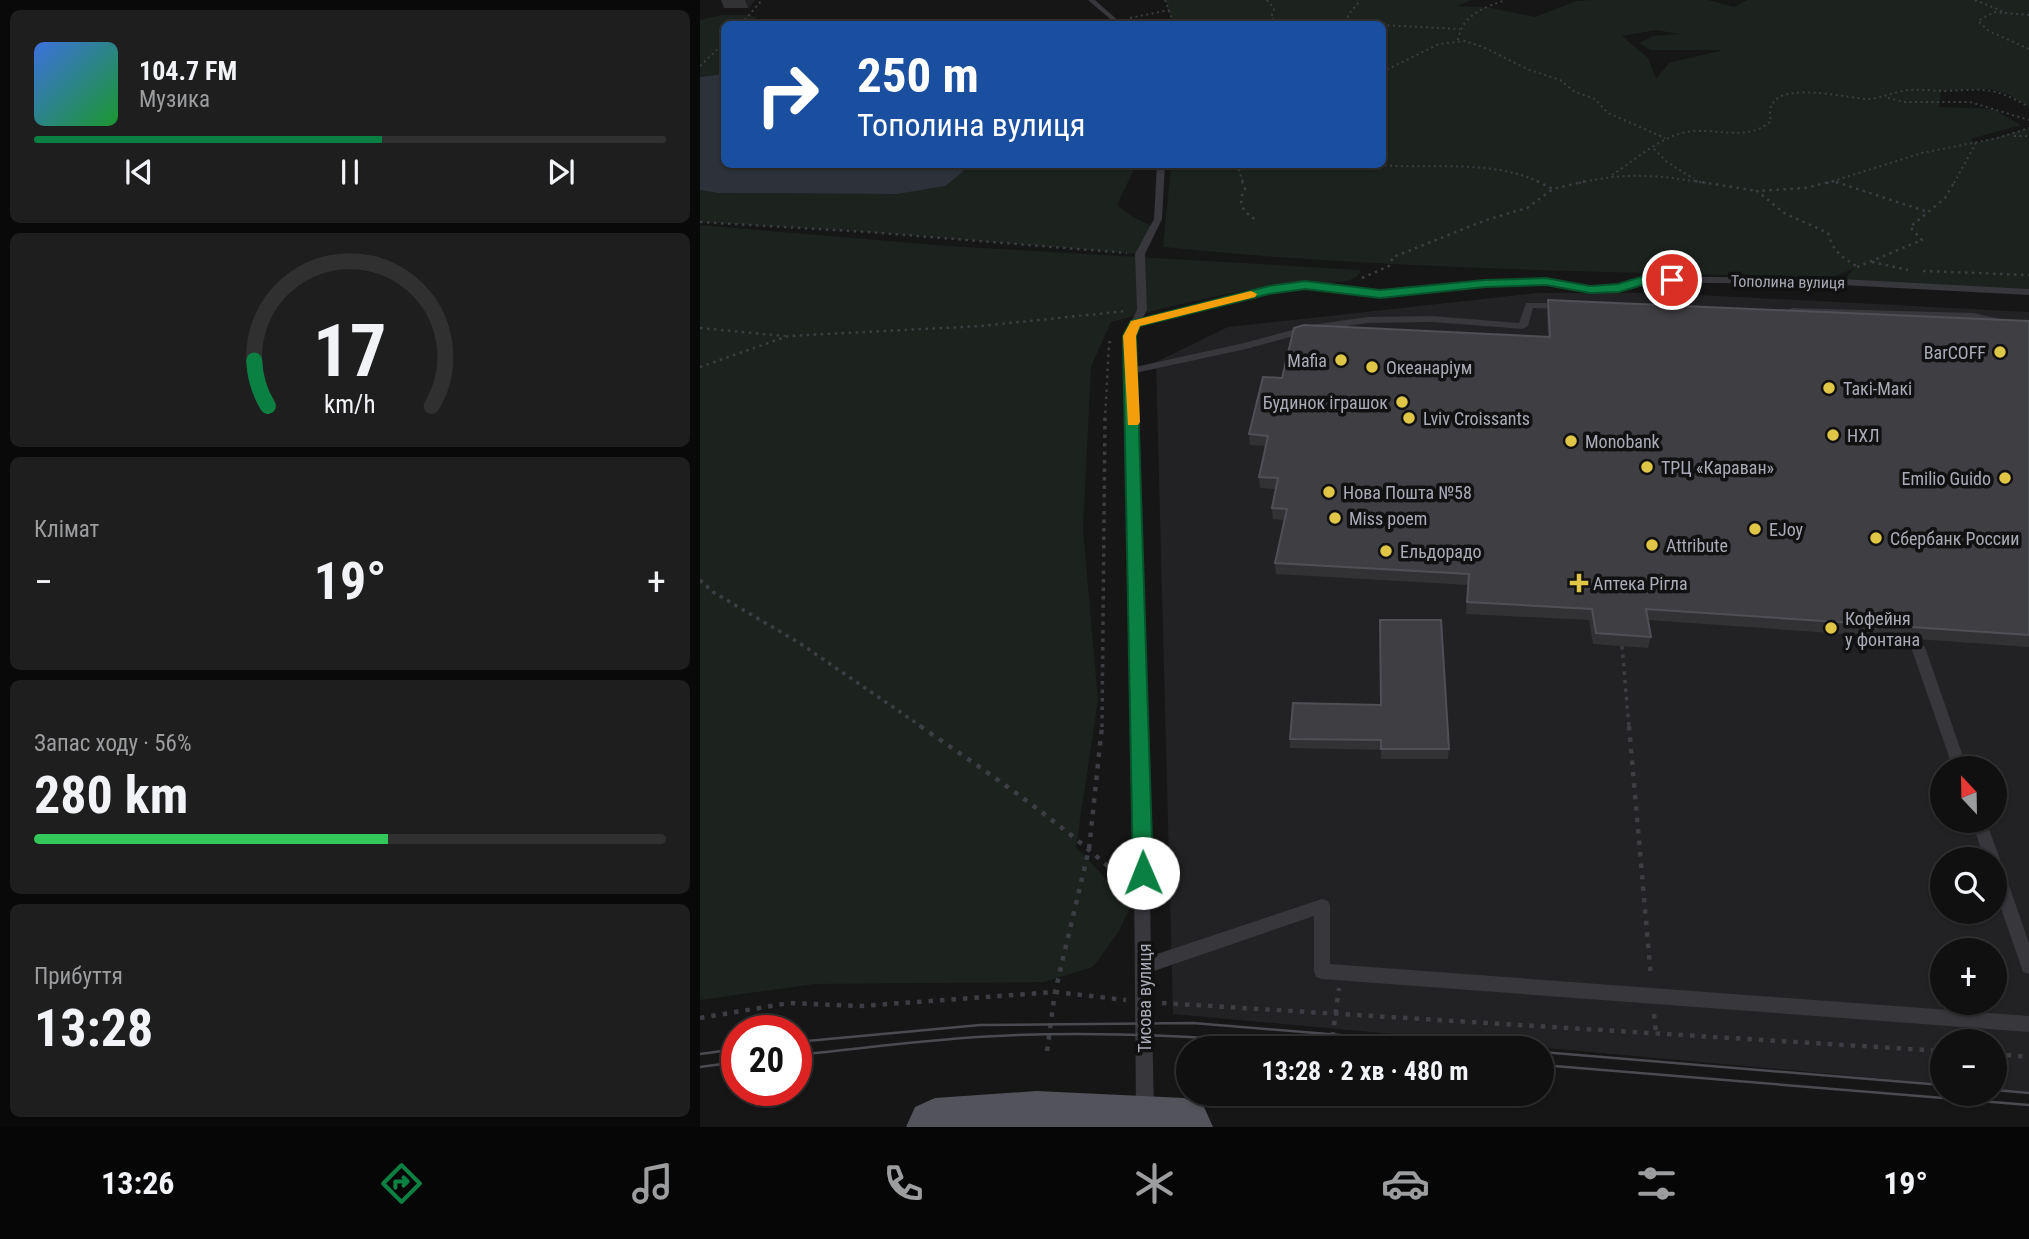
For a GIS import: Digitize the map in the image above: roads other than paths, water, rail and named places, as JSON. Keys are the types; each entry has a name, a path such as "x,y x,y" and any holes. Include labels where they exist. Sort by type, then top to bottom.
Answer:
{"main road":[{"path":"935,1127 1037,1119 1165,1126"}],"lane":[{"path":"1090,0 1116,21"},
{"name":"Тисова вулиця","path":"1161,168 1158,219 1140,254 1142,310 1129,336 1132,371 1145,1002 1165,1126"},
{"name":"Тополина вулиця","path":"1135,324 1269,290 1305,285 1380,294 1485,283 1546,281 1590,290 1619,288 1648,279 1841,282 2029,292"},
{"path":"1132,371 1246,346 1311,328 1368,320 1432,319 1523,326 1529,305 1576,306"},
{"path":"1782,311 1974,316 2004,323 2029,324"},
{"path":"1919,650 1956,756"},
{"path":"2007,903 2029,966"},
{"path":"1144,965 1322,906 1322,971 2029,1024"}],"tram line":[{"path":"812,1041 980,1025 1193,1023 1352,1036"},
{"path":"812,1053 1023,1035 1176,1037"},
{"path":"700,1054 721,1051"},
{"path":"1554,1053 1930,1084"},
{"path":"700,1067 721,1064"},
{"path":"1554,1066 2029,1105"},
{"path":"2007,1091 2029,1093"}],"place":[{"name":"BarCOFF","path":"2000,352"},
{"name":"Mafia","path":"1341,360"},
{"name":"Океанаріум","path":"1372,367"},
{"name":"Такі-Макі","path":"1829,388"},
{"name":"Будинок іграшок","path":"1402,402"},
{"name":"Lviv Croissants","path":"1409,418"},
{"name":"НХЛ","path":"1833,435"},
{"name":"Monobank","path":"1571,441"},
{"name":"ТРЦ «Караван»","path":"1647,467"},
{"name":"Emilio Guido","path":"2005,478"},
{"name":"Нова Пошта №58","path":"1329,492"},
{"name":"Miss poem","path":"1335,518"},
{"name":"EJoy","path":"1755,529"},
{"name":"Сбербанк России","path":"1876,538"},
{"name":"Attribute","path":"1652,545"},
{"name":"Ельдорадо","path":"1386,551"},
{"name":"Аптека Рігла","path":"1579,583"},
{"name":"Кофейня у фонтана","path":"1831,628"}]}
